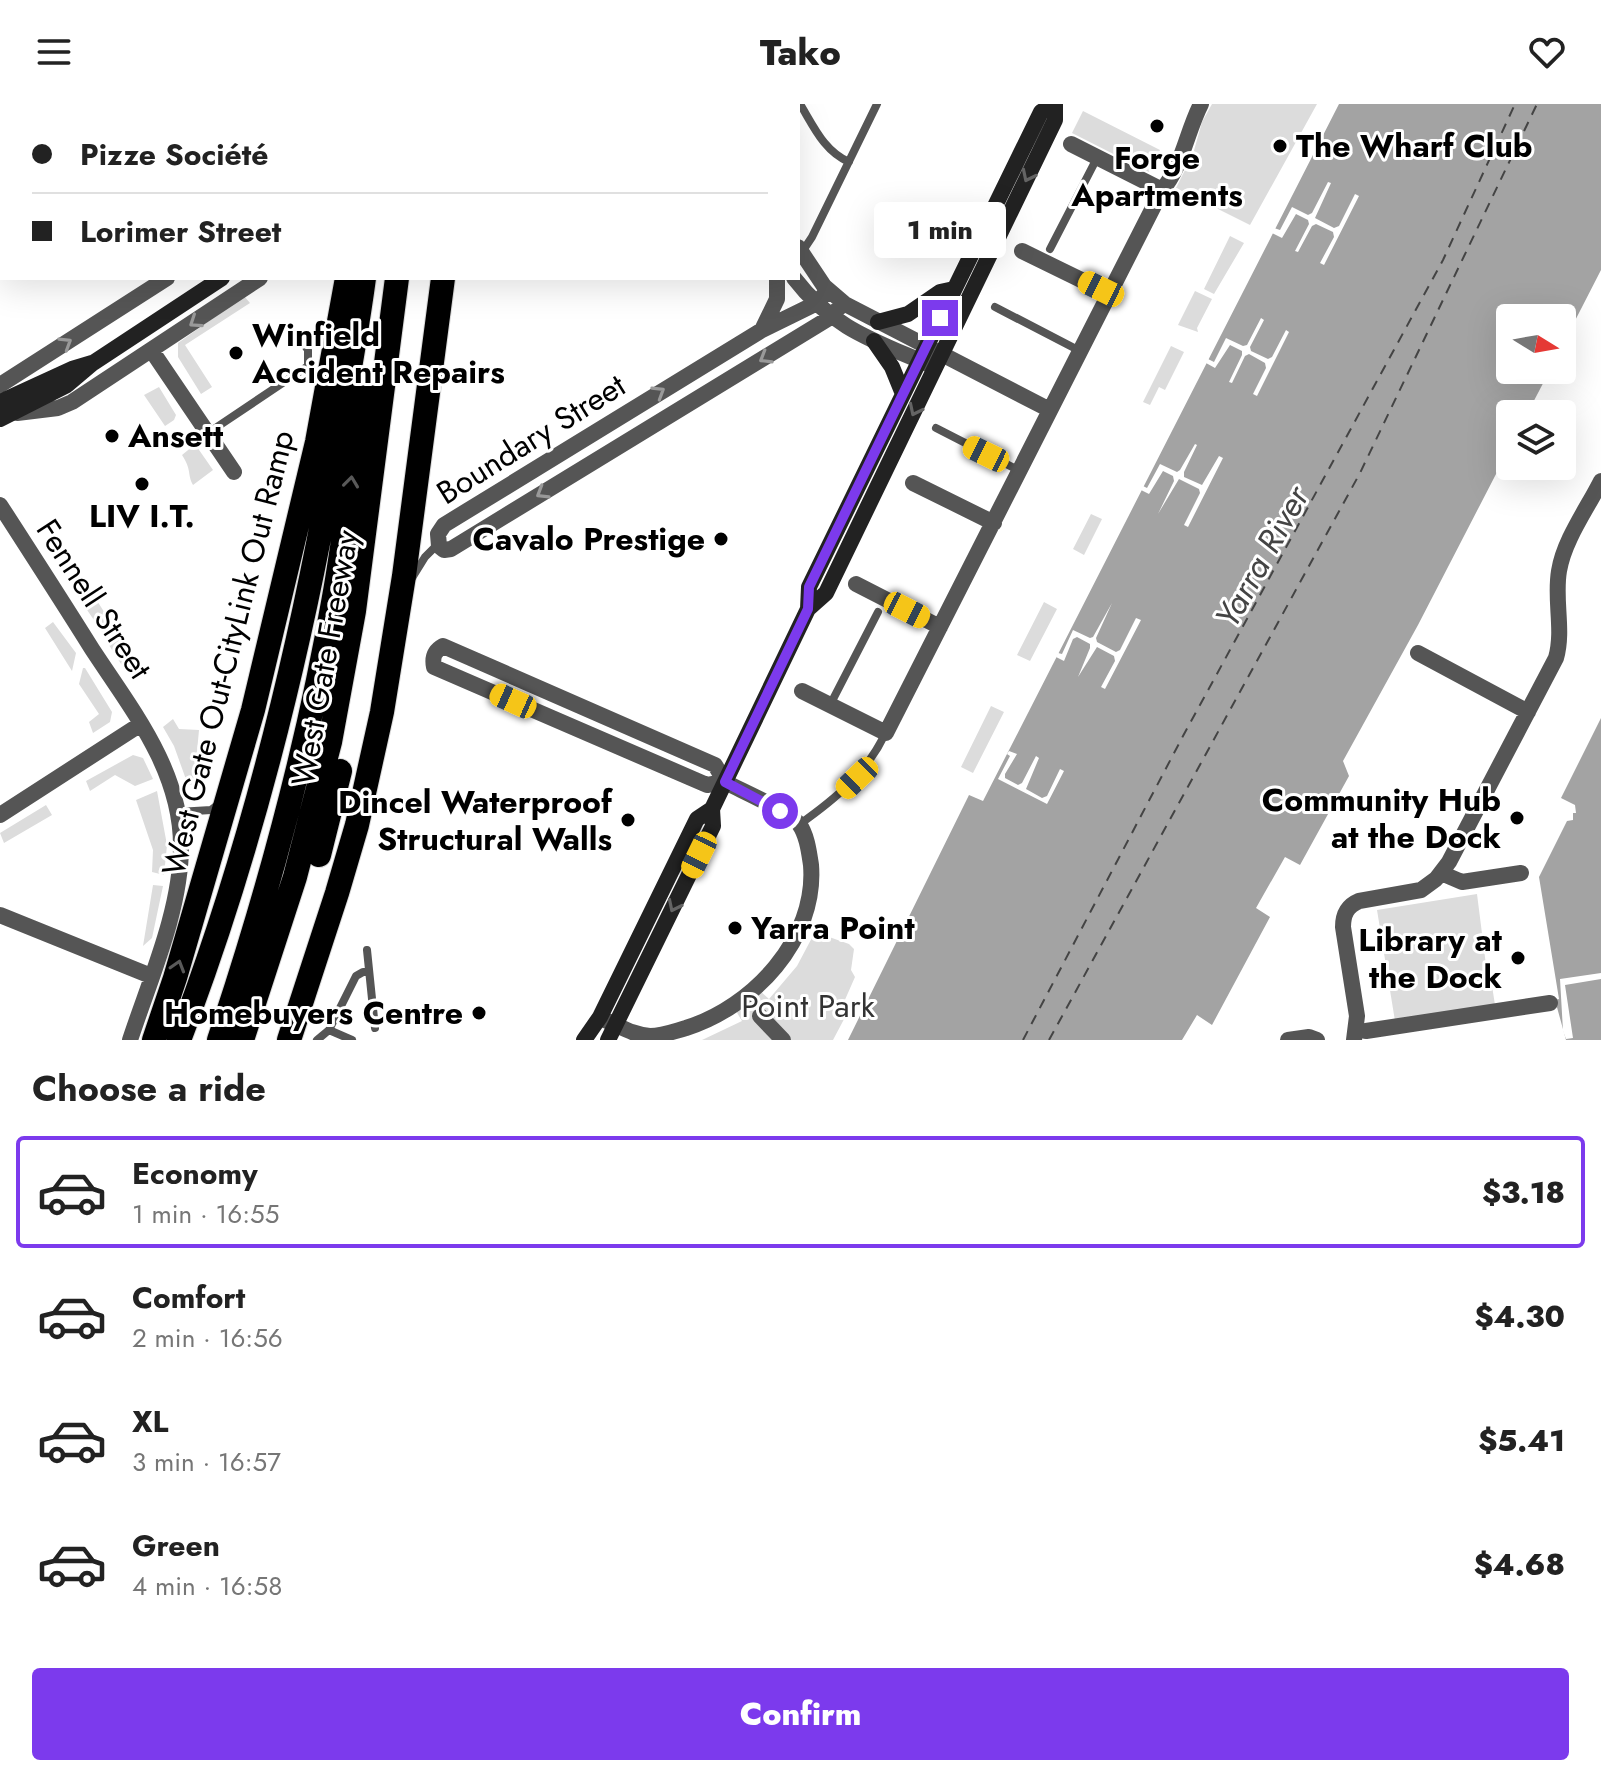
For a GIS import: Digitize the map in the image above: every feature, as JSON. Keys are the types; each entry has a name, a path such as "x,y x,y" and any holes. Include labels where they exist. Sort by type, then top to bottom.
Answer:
{"highway":[{"name":"West Gate Out-CityLink Out Ramp","path":"154,1040 229,796 264,667 317,442 347,280"},
{"path":"182,1032 238,872 273,752 316,556 364,280"},
{"name":"West Gate Freeway","path":"219,1040 305,736 331,612 377,280"},
{"path":"242,1040 295,877 333,728 354,611 397,280"},
{"name":"West Gate Freeway","path":"259,1040 329,818 353,710 371,602 414,280"},
{"path":"277,1040 329,877 372,698 386,620 430,280"},
{"path":"289,1040 357,825 382,712 397,625 443,280"},
{"path":"182,1032 290,601 317,442"},
{"path":"206,1040 265,885"}],"main road":[{"path":"608,1040 713,826 712,809 808,609 826,593 943,361 1055,120 1054,104 1041,112 922,353 809,587 808,609"},
{"path":"0,419 67,385 93,363 219,280"},
{"path":"878,322 908,314 940,292 954,289"},
{"path":"874,341 892,367 903,394"},
{"path":"0,402 72,369 93,363"},
{"path":"584,1040 600,1017 697,819 712,809"}],"street":[{"path":"802,691 886,733 1179,161 1190,125 1201,104"},
{"path":"1071,144 1162,190"},
{"path":"800,250 828,291 922,353"},
{"path":"1022,251 1110,294"},
{"path":"0,385 164,280"},
{"path":"0,419 26,411 65,406 257,280"},
{"path":"762,330 777,299 777,280"},
{"path":"796,280 815,304 831,317 874,341 943,361 1050,410"},
{"name":"Boundary Street","path":"828,291 815,304 762,330 444,525 438,534 438,544 442,549 451,549 831,317 843,303"},
{"path":"152,351 234,472"},
{"path":"1550,1003 1360,1036 1343,927 1345,913 1359,901 1421,890 1441,873 1558,651 1557,592 1561,562 1601,481"},
{"path":"913,483 994,523"},
{"name":"Fennell Street","path":"0,505 141,724 173,787 181,847 178,883 130,1040"},
{"path":"856,584 940,627"},
{"path":"600,1017 634,1034 650,1036 689,1027 730,1008 767,977 796,934 811,891 810,856 799,824 725,782 715,765 443,646 437,649 432,659 434,667 707,785 725,782"},
{"path":"1418,653 1528,712"},
{"path":"539,713 548,691"},
{"path":"0,815 141,724"},
{"path":"623,749 632,728"},
{"path":"1441,873 1462,882 1521,873"},
{"path":"0,915 151,976"},
{"path":"760,1016 783,1040"},
{"path":"1288,1040 1309,1037 1317,1040"}],"lane":[{"path":"800,104 827,148 849,162"},
{"path":"800,250 812,237 877,104"},
{"path":"1050,249 1097,157"},
{"path":"995,307 1081,351"},
{"path":"208,433 308,366 308,350 298,336"},
{"path":"936,428 1021,471"},
{"path":"397,625 411,580 423,559 438,544"},
{"path":"830,705 878,612"},
{"path":"799,824 857,778 886,733"},
{"path":"178,812 211,810 229,796"},
{"path":"367,950 375,1028"},
{"path":"317,1040 329,1030 356,976 369,972"},
{"path":"329,1030 352,1040"}],"green space":[{"path":"1212,104 1317,104 1250,225 1176,188"},
{"path":"1083,111 1160,150 1149,172 1072,133"},
{"path":"1230,236 1244,243 1214,294 1204,289"},
{"path":"1195,291 1212,299 1197,328 1198,332 1178,325"},
{"path":"244,296 250,303 185,345 212,387 201,394 178,357 178,343"},
{"path":"1171,346 1184,352 1165,390 1159,387 1150,405 1143,402"},
{"path":"159,387 176,415 165,426 144,395"},
{"path":"193,446 197,447 213,470 193,485 182,455"},
{"path":"1091,514 1102,519 1084,555 1073,549"},
{"path":"89,588 113,626 103,633 78,597"},
{"path":"1044,602 1057,609 1030,661 1017,655"},
{"path":"53,622 76,653 72,671 45,628"},
{"path":"117,633 136,662 123,667 107,642"},
{"path":"83,668 112,712 110,722 93,733 89,722 99,714 79,684"},
{"path":"991,706 1004,712 973,773 961,767"},
{"path":"173,719 179,729 199,730 194,784 188,785 174,746 163,727"},
{"path":"133,755 143,758 153,779 135,786 115,775 90,791 86,781"},
{"path":"157,791 167,845 164,875 152,872 153,850 136,800"},
{"path":"46,805 52,815 4,843 0,833"},
{"path":"153,885 163,886 152,938 143,946"},
{"path":"1477,894 1487,973 1490,973 1495,1005 1395,1021 1377,910"},
{"name":"Point Park","path":"815,932 849,944 854,949 851,970 855,977 844,1002 851,1006 833,1040 702,1040 742,1021 736,1011 760,991 769,999 797,966"}],"water":[{"name":"Yarra River","path":"1339,104 1601,104 1601,270 1576,319 1576,304 1496,304 1496,384 1543,384 1534,400 1496,400 1496,474 1343,761 1349,776 1300,865 1285,857 1256,908 1270,917 1212,1025 1197,1015 1182,1040 848,1040 969,795 983,801"},
{"path":"1601,718 1601,1040 1566,1040 1555,1000 1559,999 1539,877 1567,821 1573,820 1573,813 1576,813 1575,805 1561,798"}],"pier":[{"path":"1328,182 1331,183 1315,218 1334,228 1339,226 1355,194 1359,196 1324,265 1320,263 1334,237 1333,232 1316,224 1312,226 1298,252 1295,251 1309,224 1308,220 1296,214 1282,238 1272,233 1274,228 1280,230 1292,207 1308,215 1312,213"},
{"path":"1261,318 1264,320 1250,347 1251,351 1268,359 1272,357 1286,330 1289,332 1257,396 1253,394 1266,368 1265,363 1249,354 1245,356 1232,383 1229,382 1242,351 1230,345 1215,368 1206,363 1208,359 1214,362 1226,338 1247,345"},
{"path":"1195,444 1184,477 1202,485 1219,456 1223,458 1188,527 1184,525 1200,493 1199,489 1179,479 1158,514 1174,481 1173,476 1163,471 1149,494 1141,490 1143,486 1147,488 1160,464 1177,472 1180,470"},
{"path":"1112,603 1097,642 1116,652 1120,650 1136,618 1141,620 1105,689 1101,687 1115,661 1114,656 1097,647 1078,677 1090,644 1077,637 1073,639 1064,661 1056,657 1058,653 1062,654 1073,630 1093,637"},
{"path":"1009,751 1017,754 1005,778 1018,785 1036,756 1039,758 1026,789 1042,798 1047,796 1060,769 1064,771 1047,804 998,779 1010,756 1007,754"},
{"path":"1601,973 1601,979 1565,985 1573,1038 1566,1039 1560,979"}],"ferry route":[{"path":"1023,1040 1183,736 1443,260 1515,104"},
{"path":"1049,1040 1360,473 1537,104"}],"place":[{"name":"Forge Apartments","path":"1157,126"},
{"name":"The Wharf Club","path":"1280,146"},
{"name":"Winfield Accident Repairs","path":"236,353"},
{"name":"Ansett","path":"112,436"},
{"name":"LIV I.T.","path":"142,484"},
{"name":"Cavalo Prestige","path":"721,539"},
{"name":"Community Hub at the Dock","path":"1517,818"},
{"name":"Dincel Waterproof Structural Walls","path":"628,820"},
{"name":"Yarra Point","path":"735,928"},
{"name":"Library at the Dock","path":"1518,958"},
{"name":"Homebuyers Centre","path":"479,1013"}],"route":[{"path":"780,811 725,782 808,609 809,587 940,318"}]}
